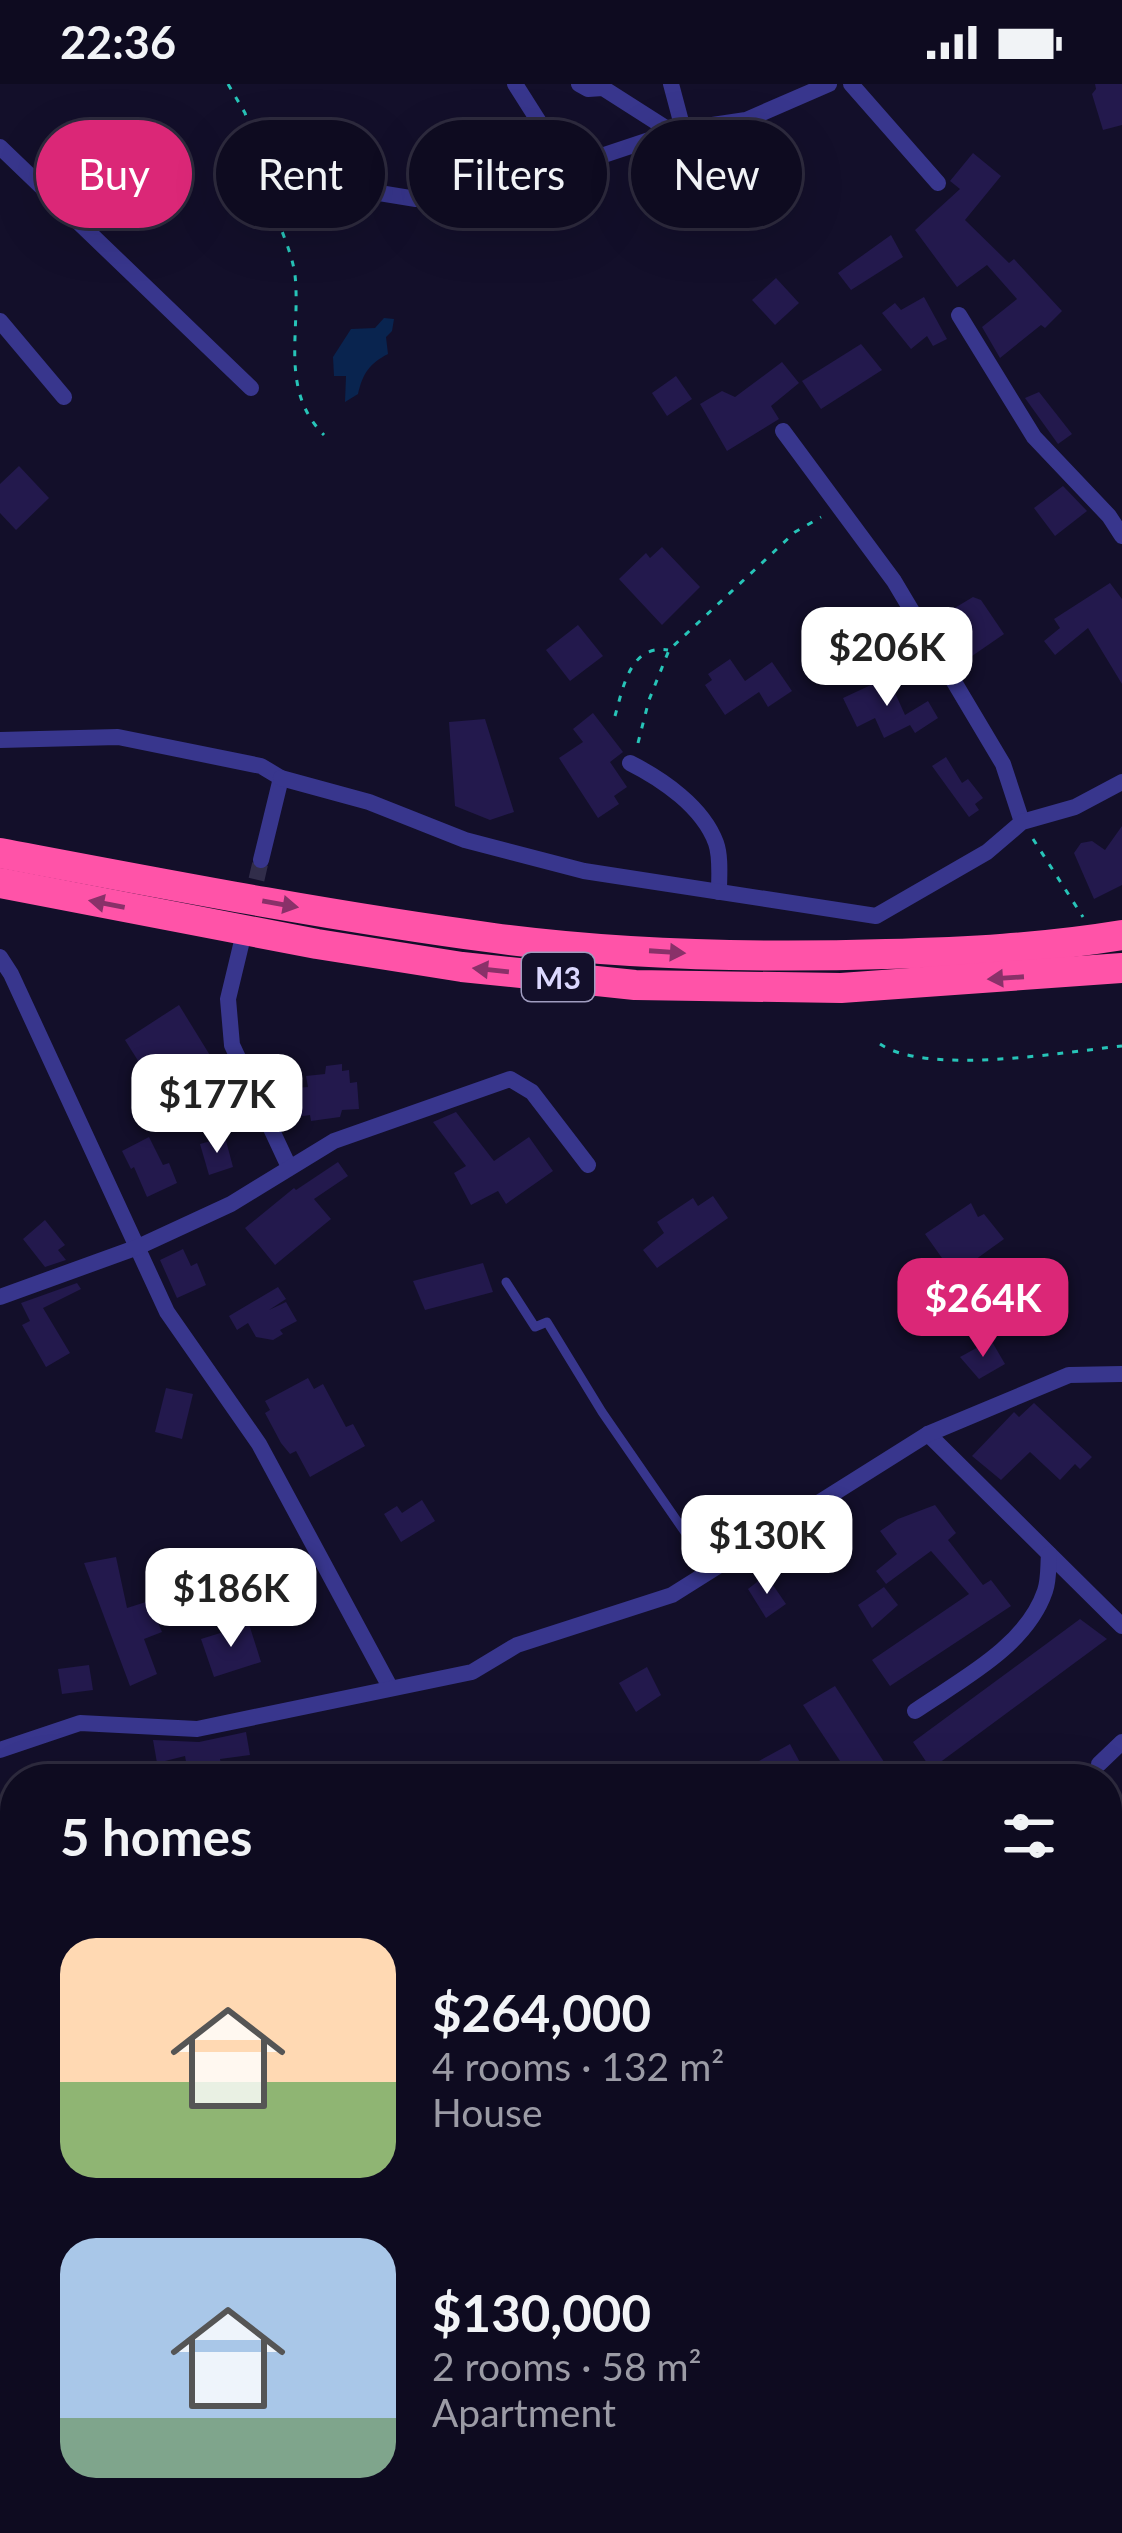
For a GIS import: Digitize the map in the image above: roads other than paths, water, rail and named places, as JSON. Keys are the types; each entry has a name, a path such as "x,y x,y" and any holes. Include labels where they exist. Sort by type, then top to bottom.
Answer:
{"highway":[{"name":"M3","path":"0,853 407,925 675,953 980,951 1122,935"},
{"name":"M3","path":"0,884 462,968 635,985 841,988 1122,968"}],"street":[{"path":"515,84 538,120"},
{"path":"671,84 676,120"},
{"path":"746,120 830,84"},
{"path":"851,84 938,184"},
{"path":"589,86 603,88 659,120"},
{"path":"0,147 251,388"},
{"path":"959,314 1034,437 1086,490 1122,536"},
{"path":"0,321 64,398"},
{"path":"783,430 894,581 1003,764 1022,822"},
{"path":"0,740 118,737 261,766 281,778 368,802 465,840 549,862 876,916 987,852 1022,822 1075,807 1122,782"},
{"path":"630,763 659,778 707,828 717,844 719,892"},
{"path":"261,860 281,778"},
{"path":"241,945 228,999 232,1045 289,1167"},
{"path":"0,957 167,1312 260,1444 390,1687"},
{"path":"0,1297 138,1246 231,1204 334,1141 510,1079 532,1093 588,1166"},
{"path":"0,1750 80,1723 197,1729 472,1672 517,1645 672,1595 928,1434 1069,1375 1122,1374"},
{"path":"928,1434 1122,1626"},
{"path":"915,1711 1021,1631 1045,1592 1049,1554"},
{"path":"1099,1764 1122,1742"}],"lane":[{"path":"506,1282 535,1327 547,1322 602,1412 711,1570"}],"water":[{"path":"384,318 394,319 386,337 388,354 371,366 358,394 345,402 346,376 334,376 333,357 351,329 375,328"}],"tunnel":[{"path":"251,903 261,860"}]}
